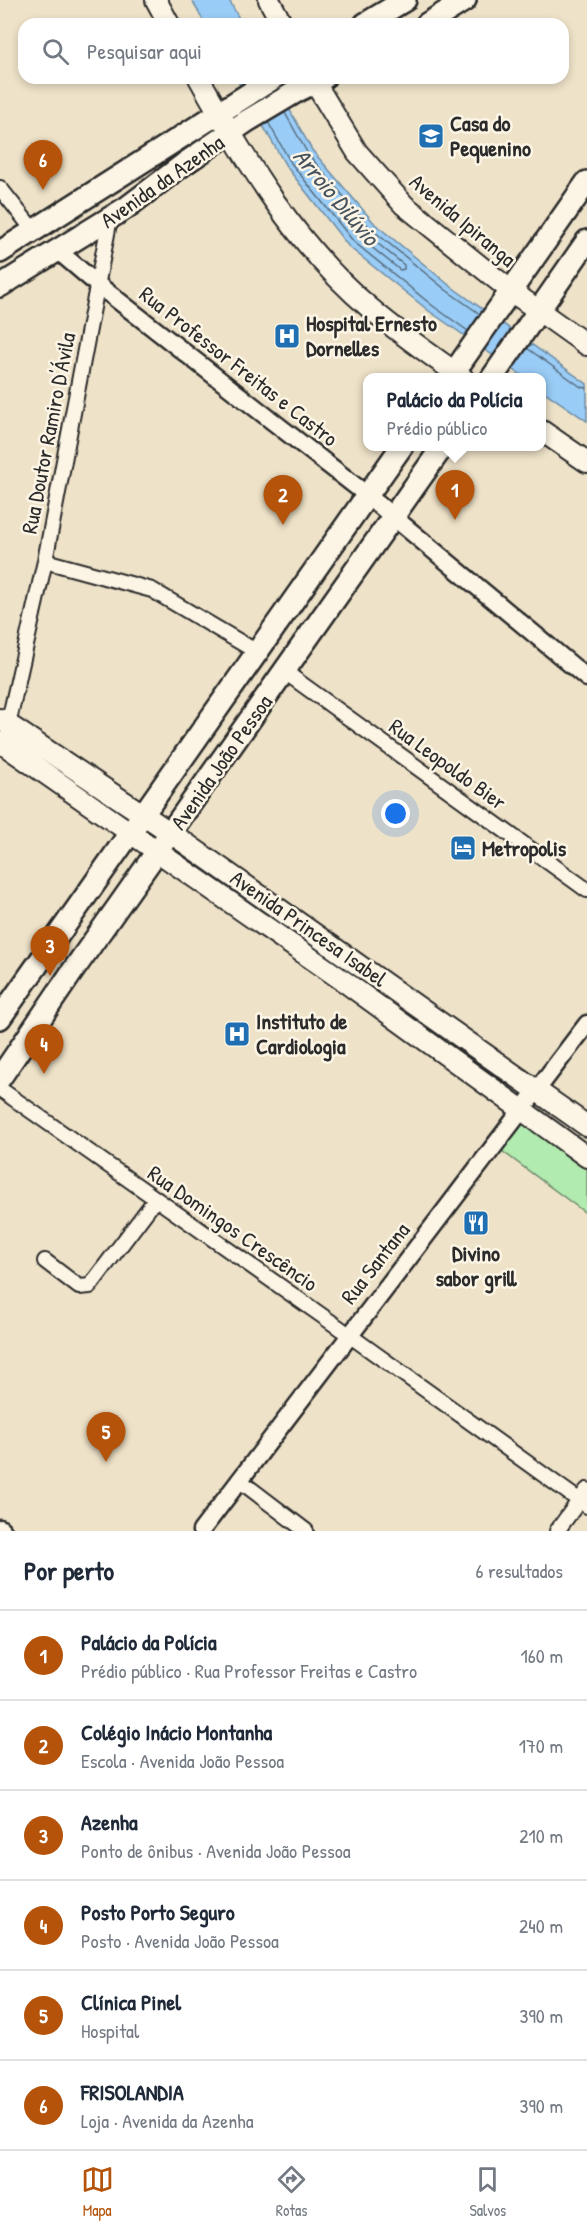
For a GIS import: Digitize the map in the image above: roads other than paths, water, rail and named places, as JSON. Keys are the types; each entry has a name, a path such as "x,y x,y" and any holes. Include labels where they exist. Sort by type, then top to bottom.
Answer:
{"main road":[{"path":"156,0 166,18"},
{"path":"268,0 278,18"},
{"path":"374,18 405,0"},
{"path":"436,18 465,0"},
{"path":"205,84 227,107 230,134 284,214 321,260 369,308 452,373"},
{"name":"Avenida da Azenha","path":"0,252 264,84"},
{"name":"Avenida da Azenha","path":"0,286 110,218 247,121 309,84"},
{"name":"Avenida Ipiranga","path":"313,84 357,153 404,205 511,291 587,345"},
{"path":"458,373 468,352 587,182"},
{"path":"495,373 587,241"},
{"path":"546,435 587,462"},
{"name":"Avenida João Pessoa","path":"0,1018 399,451"},
{"name":"Avenida João Pessoa","path":"0,1078 440,451"},
{"name":"Avenida Princesa Isabel","path":"3,729 171,833 587,1126"},
{"name":"Avenida Princesa Isabel","path":"3,729 131,832 587,1157"}],"street":[{"path":"0,188 34,231"},
{"name":"Rua Doutor Ramiro D'Ávila","path":"3,729 45,561 110,218"},
{"name":"Rua Professor Freitas e Castro","path":"57,250 97,285 367,495 587,678"},
{"path":"45,561 152,590 257,652"},
{"name":"Rua Leopoldo Bier","path":"285,672 587,890"},
{"name":"Rua Santana","path":"201,1531 587,1024"},
{"name":"Rua Domingos Crescêncio","path":"0,1089 584,1499"},
{"path":"45,1261 79,1287 90,1286 155,1200"},
{"path":"239,1480 306,1531"},
{"path":"557,1531 584,1499"}],"water":[{"path":"192,0 229,0 239,18 202,18"},
{"name":"Arroio Dilúvio","path":"239,84 275,84 312,150 375,224 449,285 587,384 587,421 546,393 546,373 518,373 429,311 349,247 286,166"}],"place":[{"name":"Casa do Pequenino","path":"431,136"},
{"name":"FRISOLANDIA","path":"43,190"},
{"name":"Hospital Ernesto Dornelles","path":"287,336"},
{"name":"Palácio da Polícia","path":"455,520"},
{"name":"Colégio Inácio Montanha","path":"283,525"},
{"name":"Metropolis","path":"463,848"},
{"name":"Azenha","path":"50,976"},
{"name":"Instituto de Cardiologia","path":"237,1034"},
{"name":"Posto Porto Seguro","path":"44,1074"},
{"name":"Divino sabor grill","path":"476,1223"},
{"name":"Clínica Pinel","path":"106,1462"}]}
